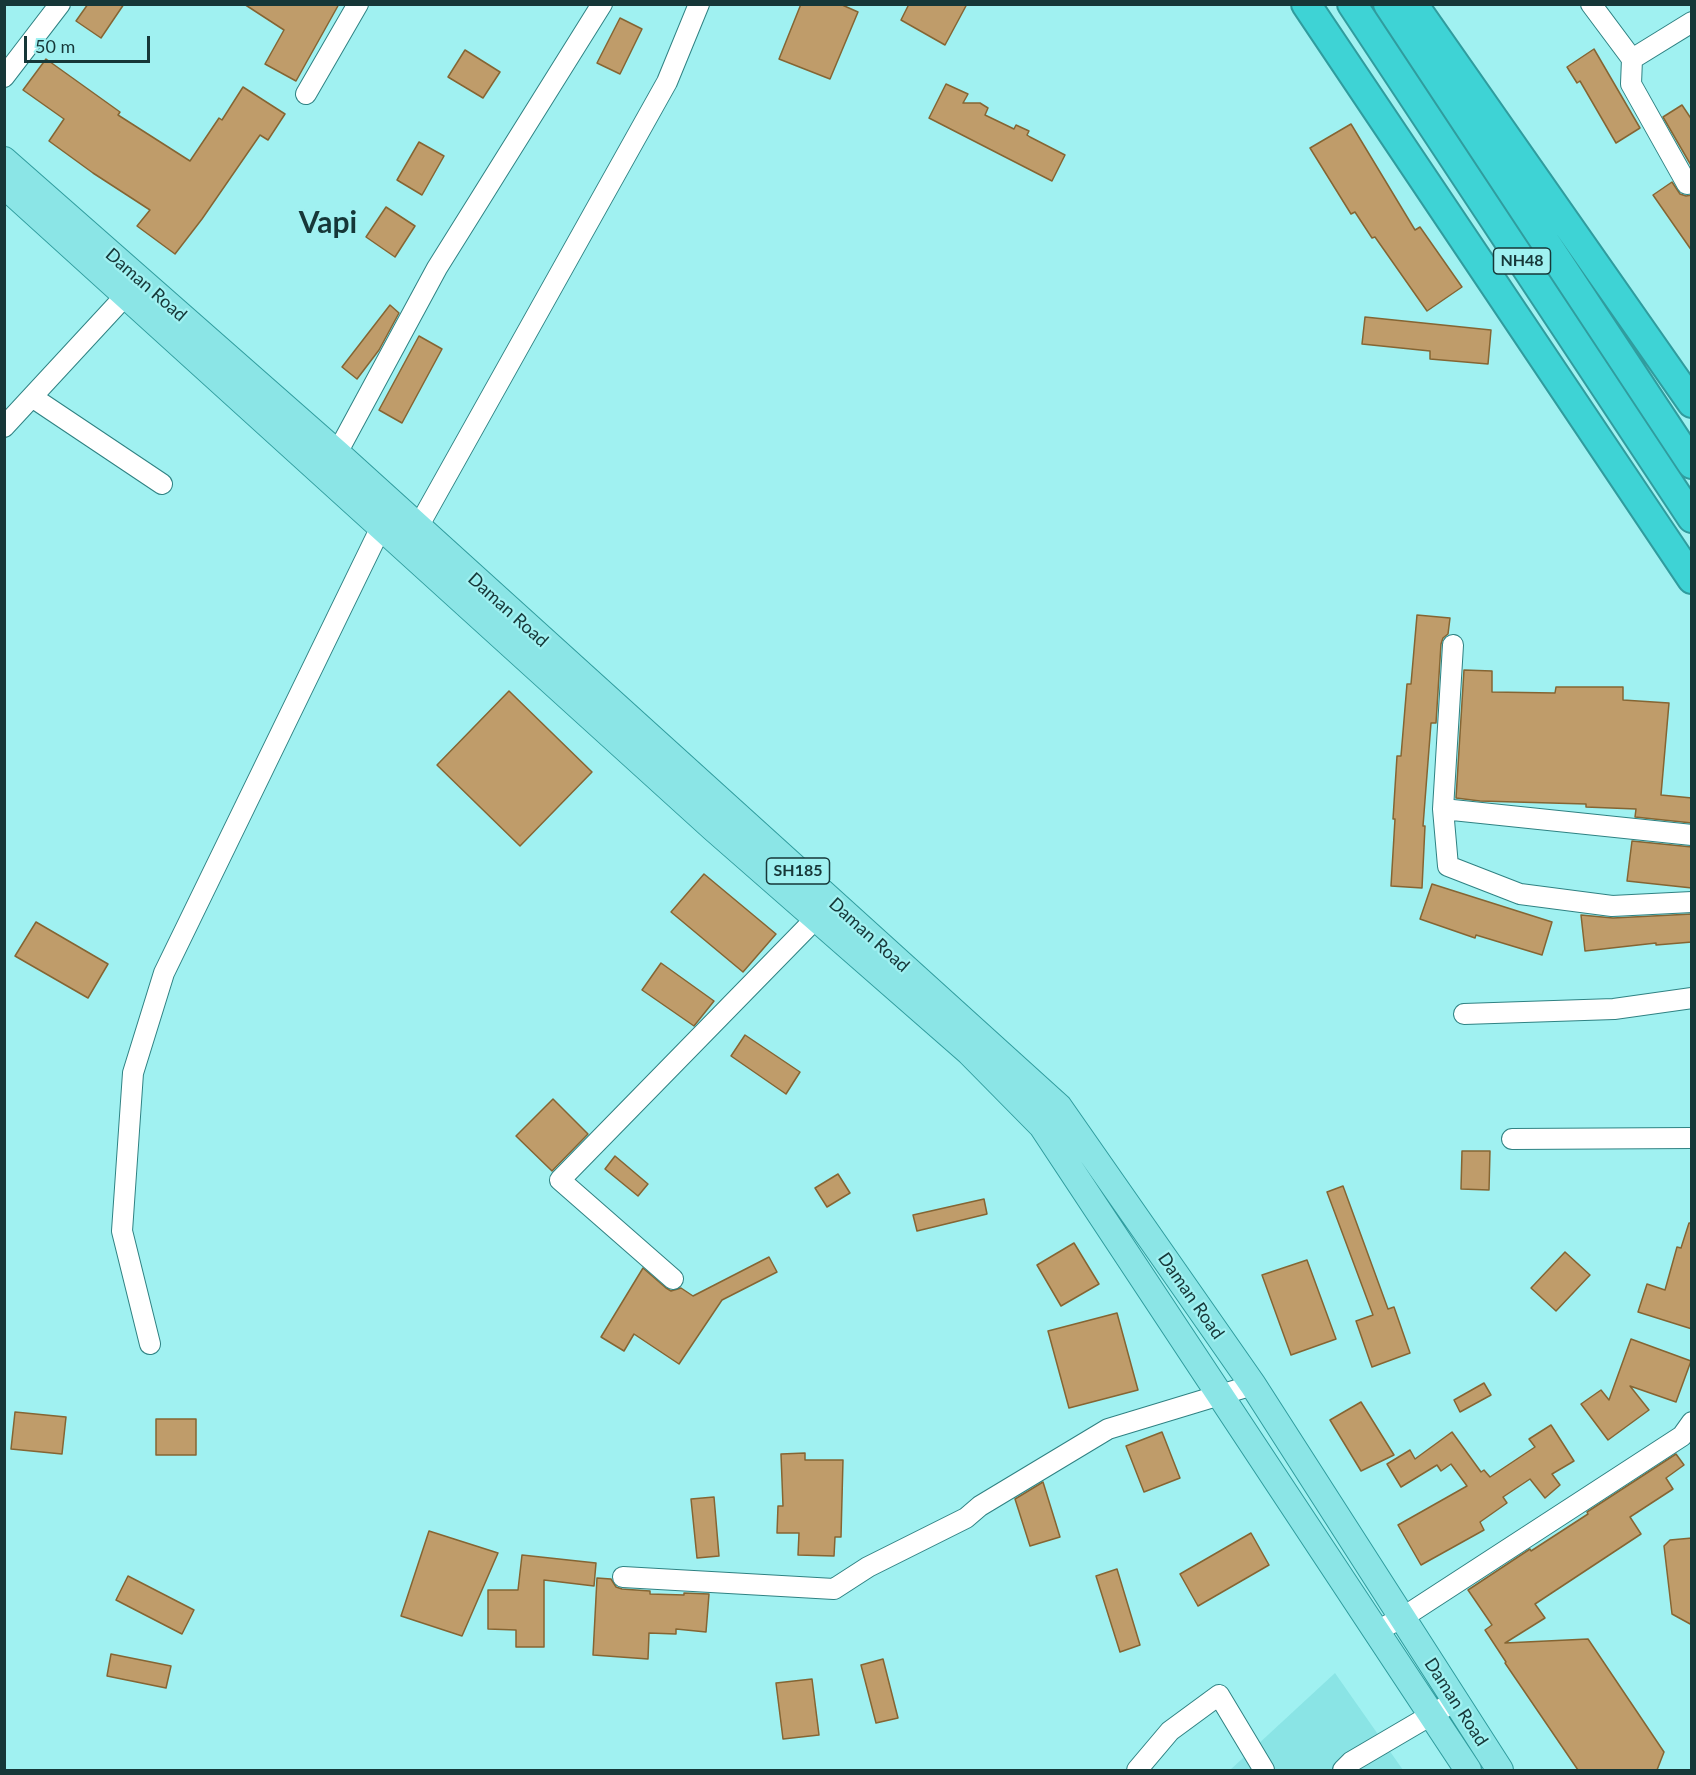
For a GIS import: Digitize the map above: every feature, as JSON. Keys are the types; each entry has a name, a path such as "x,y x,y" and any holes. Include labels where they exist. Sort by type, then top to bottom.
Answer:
{"highway":[{"path":"1306,4 1692,579"},
{"name":"NH48","path":"1352,4 1692,518"},
{"name":"NH48","path":"1388,4 1692,464"},
{"path":"1413,4 1691,401"}],"main road":[{"name":"Daman Road","path":"4,160 329,462 399,522 824,910 1059,1107 1253,1385 1500,1770"},
{"path":"4,185 126,295 329,462"},
{"path":"399,522 713,828 824,910 1042,1126 1468,1770"}],"street":[{"path":"4,77 60,4"},
{"path":"306,94 358,4"},
{"path":"329,462 437,268 602,4"},
{"path":"150,1344 122,1231 133,1073 164,973 399,522 667,82 699,4"},
{"path":"1591,4 1632,59 1631,84 1687,184"},
{"path":"1632,59 1692,22"},
{"path":"4,427 126,295"},
{"path":"32,397 162,484"},
{"path":"1453,645 1443,809 1448,866 1520,894 1612,906 1692,902"},
{"path":"1443,809 1692,835"},
{"path":"673,1279 560,1180 824,910"},
{"path":"1464,1014 1614,1009 1692,998"},
{"path":"1512,1139 1692,1138"},
{"path":"623,1577 834,1589 868,1567 966,1518 980,1506 1108,1429 1253,1385"},
{"path":"1376,1631 1402,1618 1682,1436 1692,1422"},
{"path":"1137,1770 1170,1731 1219,1695 1264,1770"},
{"path":"1343,1770 1351,1762 1455,1701"}],"shaded area":[{"path":"1335,1673 1403,1770 1230,1770"}],"building":[{"path":"88,4 124,4 101,38 76,21"},
{"path":"244,4 339,4 296,81 265,64 284,30"},
{"path":"801,4 840,4 858,12 830,79 779,59"},
{"path":"909,4 967,4 945,45 901,20"},
{"path":"620,18 642,29 620,74 597,63"},
{"path":"1594,49 1640,128 1616,143 1580,81 1577,83 1567,67"},
{"path":"465,50 500,72 483,98 448,77"},
{"path":"46,59 120,112 118,115 190,161 219,118 222,120 243,87 285,114 268,140 260,135 175,254 137,226 150,210 49,141 64,119 23,90"},
{"path":"946,84 968,94 963,103 980,103 988,108 985,115 1014,129 1016,125 1029,131 1027,135 1065,155 1052,181 929,118"},
{"path":"1682,105 1692,120 1692,167 1663,117"},
{"path":"1351,124 1415,230 1420,227 1462,287 1427,311 1375,237 1372,238 1355,212 1351,214 1310,148"},
{"path":"419,142 444,156 422,195 397,180"},
{"path":"1672,182 1680,194 1692,195 1692,251 1653,195"},
{"path":"386,207 415,226 395,257 366,237"},
{"path":"390,305 399,313 379,350 357,379 342,367"},
{"path":"1365,317 1491,330 1488,364 1430,359 1430,351 1362,344"},
{"path":"419,336 442,349 402,423 379,410"},
{"path":"1417,615 1450,618 1448,634 1443,638 1441,644 1436,723 1431,723 1423,826 1425,826 1422,888 1391,886 1397,756 1401,756 1407,684 1411,684"},
{"path":"1464,670 1492,671 1492,692 1555,693 1556,687 1623,687 1623,700 1669,703 1661,795 1692,798 1692,823 1635,817 1636,809 1586,807 1586,804 1480,801 1456,798"},
{"path":"509,691 592,772 520,846 437,765"},
{"path":"1632,841 1692,847 1692,888 1627,881"},
{"path":"704,874 776,934 743,972 671,912"},
{"path":"1432,884 1552,922 1542,955 1476,935 1475,938 1420,919"},
{"path":"1692,914 1692,942 1656,945 1656,943 1585,951 1581,915 1613,918"},
{"path":"36,922 108,964 88,998 15,956"},
{"path":"661,963 714,1001 694,1026 642,990"},
{"path":"745,1035 800,1072 786,1094 731,1056"},
{"path":"553,1099 588,1134 552,1171 516,1136"},
{"path":"1462,1151 1490,1151 1489,1190 1461,1189"},
{"path":"615,1156 648,1184 638,1196 605,1169"},
{"path":"838,1174 850,1193 827,1207 815,1188"},
{"path":"1343,1186 1388,1309 1394,1307 1410,1353 1372,1367 1356,1321 1373,1315 1327,1192"},
{"path":"984,1199 987,1214 917,1231 913,1215"},
{"path":"1689,1223 1692,1223 1692,1329 1638,1312 1647,1284 1665,1290 1677,1247 1681,1248"},
{"path":"1074,1243 1099,1284 1061,1306 1037,1265"},
{"path":"1565,1252 1590,1275 1556,1311 1531,1288"},
{"path":"769,1257 777,1272 722,1300 679,1364 634,1334 624,1351 601,1337 643,1268 671,1291 681,1288 693,1296"},
{"path":"1307,1260 1336,1339 1291,1355 1262,1275"},
{"path":"1117,1313 1138,1390 1069,1408 1048,1331"},
{"path":"1631,1339 1691,1361 1676,1402 1630,1386 1649,1410 1608,1440 1581,1404 1601,1390 1609,1400"},
{"path":"1484,1383 1491,1395 1460,1412 1454,1400"},
{"path":"1361,1402 1394,1455 1361,1471 1330,1420"},
{"path":"15,1412 66,1417 62,1454 11,1449"},
{"path":"156,1419 196,1419 196,1455 156,1455"},
{"path":"1551,1425 1574,1461 1552,1474 1560,1485 1545,1498 1530,1479 1503,1497 1507,1503 1480,1522 1484,1530 1421,1565 1398,1525 1467,1486 1451,1464 1441,1471 1437,1465 1401,1487 1387,1464 1410,1450 1415,1459 1452,1432 1481,1472 1484,1470 1490,1477 1535,1447 1529,1439"},
{"path":"1162,1432 1180,1478 1144,1492 1126,1446"},
{"path":"805,1453 805,1460 843,1460 841,1537 835,1537 834,1556 798,1555 799,1533 777,1533 778,1506 783,1506 781,1454"},
{"path":"1676,1454 1684,1465 1666,1478 1673,1489 1630,1517 1641,1534 1535,1604 1545,1618 1505,1643 1588,1639 1664,1752 1657,1770 1578,1770 1505,1663 1485,1630 1492,1625 1468,1590 1588,1514 1587,1512"},
{"path":"1043,1482 1060,1537 1030,1546 1015,1499"},
{"path":"714,1497 719,1556 697,1558 691,1499"},
{"path":"429,1531 498,1553 462,1636 401,1616"},
{"path":"1251,1533 1269,1565 1198,1606 1180,1574"},
{"path":"1692,1538 1692,1625 1672,1614 1664,1546 1670,1540"},
{"path":"522,1555 596,1563 594,1586 544,1580 544,1647 516,1647 516,1630 488,1629 488,1590 518,1590"},
{"path":"1117,1569 1140,1645 1120,1652 1096,1576"},
{"path":"128,1576 194,1610 182,1634 116,1600"},
{"path":"597,1578 611,1579 616,1587 622,1589 650,1591 650,1594 709,1594 706,1632 676,1629 676,1634 649,1633 648,1659 593,1655"},
{"path":"111,1654 171,1666 166,1688 107,1676"},
{"path":"883,1659 898,1718 876,1723 861,1665"},
{"path":"812,1679 819,1735 783,1739 776,1683"}],"district":[{"name":"Vapi","path":"328,223"}]}
